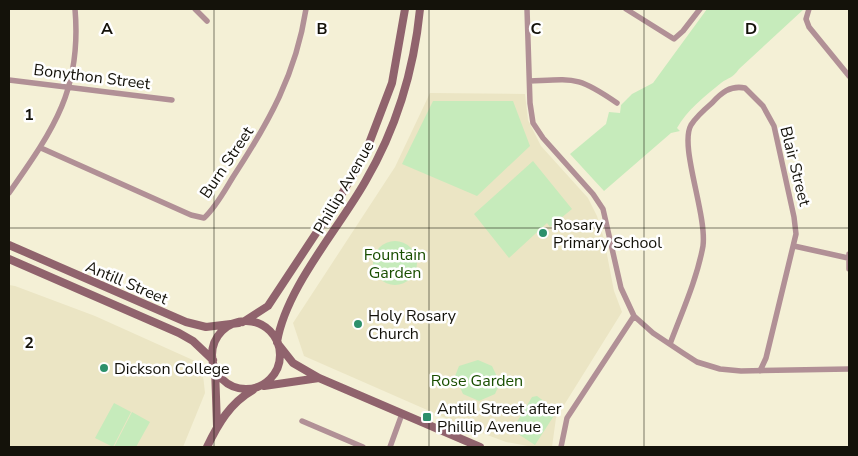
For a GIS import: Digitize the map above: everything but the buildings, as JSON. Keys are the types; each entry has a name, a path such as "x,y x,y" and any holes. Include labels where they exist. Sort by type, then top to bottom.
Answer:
{"main road":[{"name":"Phillip Avenue","path":"241,322 268,306 340,197 365,154 392,83 400,47 405,9"},
{"name":"Phillip Avenue","path":"277,343 283,314 364,183 397,114 408,77 420,9"},
{"name":"Antill Street","path":"9,245 186,322 206,327 241,322"},
{"name":"Antill Street","path":"9,259 179,333 193,341 214,364"},
{"path":"217,426 213,347 219,335 230,326 241,322 261,325 272,333 277,343 293,363 319,378 480,447"},
{"path":"207,447 217,426 238,400 272,377 279,365 277,343"},
{"path":"214,364 222,379 234,387 248,389 319,378"}],"street":[{"path":"9,193 41,148 61,112 70,88 75,57 75,9"},
{"path":"195,9 207,21"},
{"name":"Burn Street","path":"41,148 191,215 204,218 264,131 280,98 298,49 306,9"},
{"path":"527,9 533,123 543,138 593,194 603,209 621,288 634,316 653,333 697,362 720,369 760,371 849,368"},
{"path":"626,9 674,39 683,31 700,9"},
{"path":"810,9 806,19 809,27 849,76"},
{"name":"Bonython Street","path":"9,80 172,100"},
{"path":"530,81 580,80 591,85 617,103"},
{"name":"Blair Street","path":"670,344 696,271 703,244 702,212 686,138 694,121 728,89 740,87 750,91 763,106 774,126 794,217 794,246 766,358 760,371"},
{"path":"794,246 849,256 849,269"},
{"path":"561,447 566,418 634,316"},
{"path":"390,447 402,414"},
{"path":"302,421 363,447"}],"shaded area":[{"path":"430,93 525,94 528,120 541,146 588,198 597,216 604,239 614,291 622,312 556,418 552,447 533,447 506,442 466,427 304,356 293,323 395,167"},
{"name":"Dickson College","path":"9,285 95,316 195,361 203,375 205,393 183,447 9,447"}],"green space":[{"path":"707,9 804,9 734,75 721,83 697,104 677,128 680,131 671,133 604,191 570,154 606,124 609,112 620,113 621,105 632,94 653,83"},
{"path":"433,101 513,101 530,146 477,196 402,164"},
{"path":"533,161 572,209 550,227 547,223 509,258 474,214"},
{"name":"Fountain Garden","path":"391,241 399,241 411,247 417,263 411,279 399,285 391,285 379,279 373,267 373,259 379,247"},
{"name":"Rose Garden","path":"478,360 492,366 500,383 495,394 479,401 463,394 455,376 459,366"},
{"path":"537,396 557,411 535,445 512,430 532,397"},
{"path":"114,403 131,412 113,447 95,438"},
{"path":"132,412 150,422 136,447 114,447"}],"place":[{"name":"Rosary Primary School","path":"543,233"},
{"name":"Holy Rosary Church","path":"358,324"},
{"name":"Dickson College","path":"104,368"},
{"name":"Antill Street after Phillip Avenue","path":"427,417"}]}
